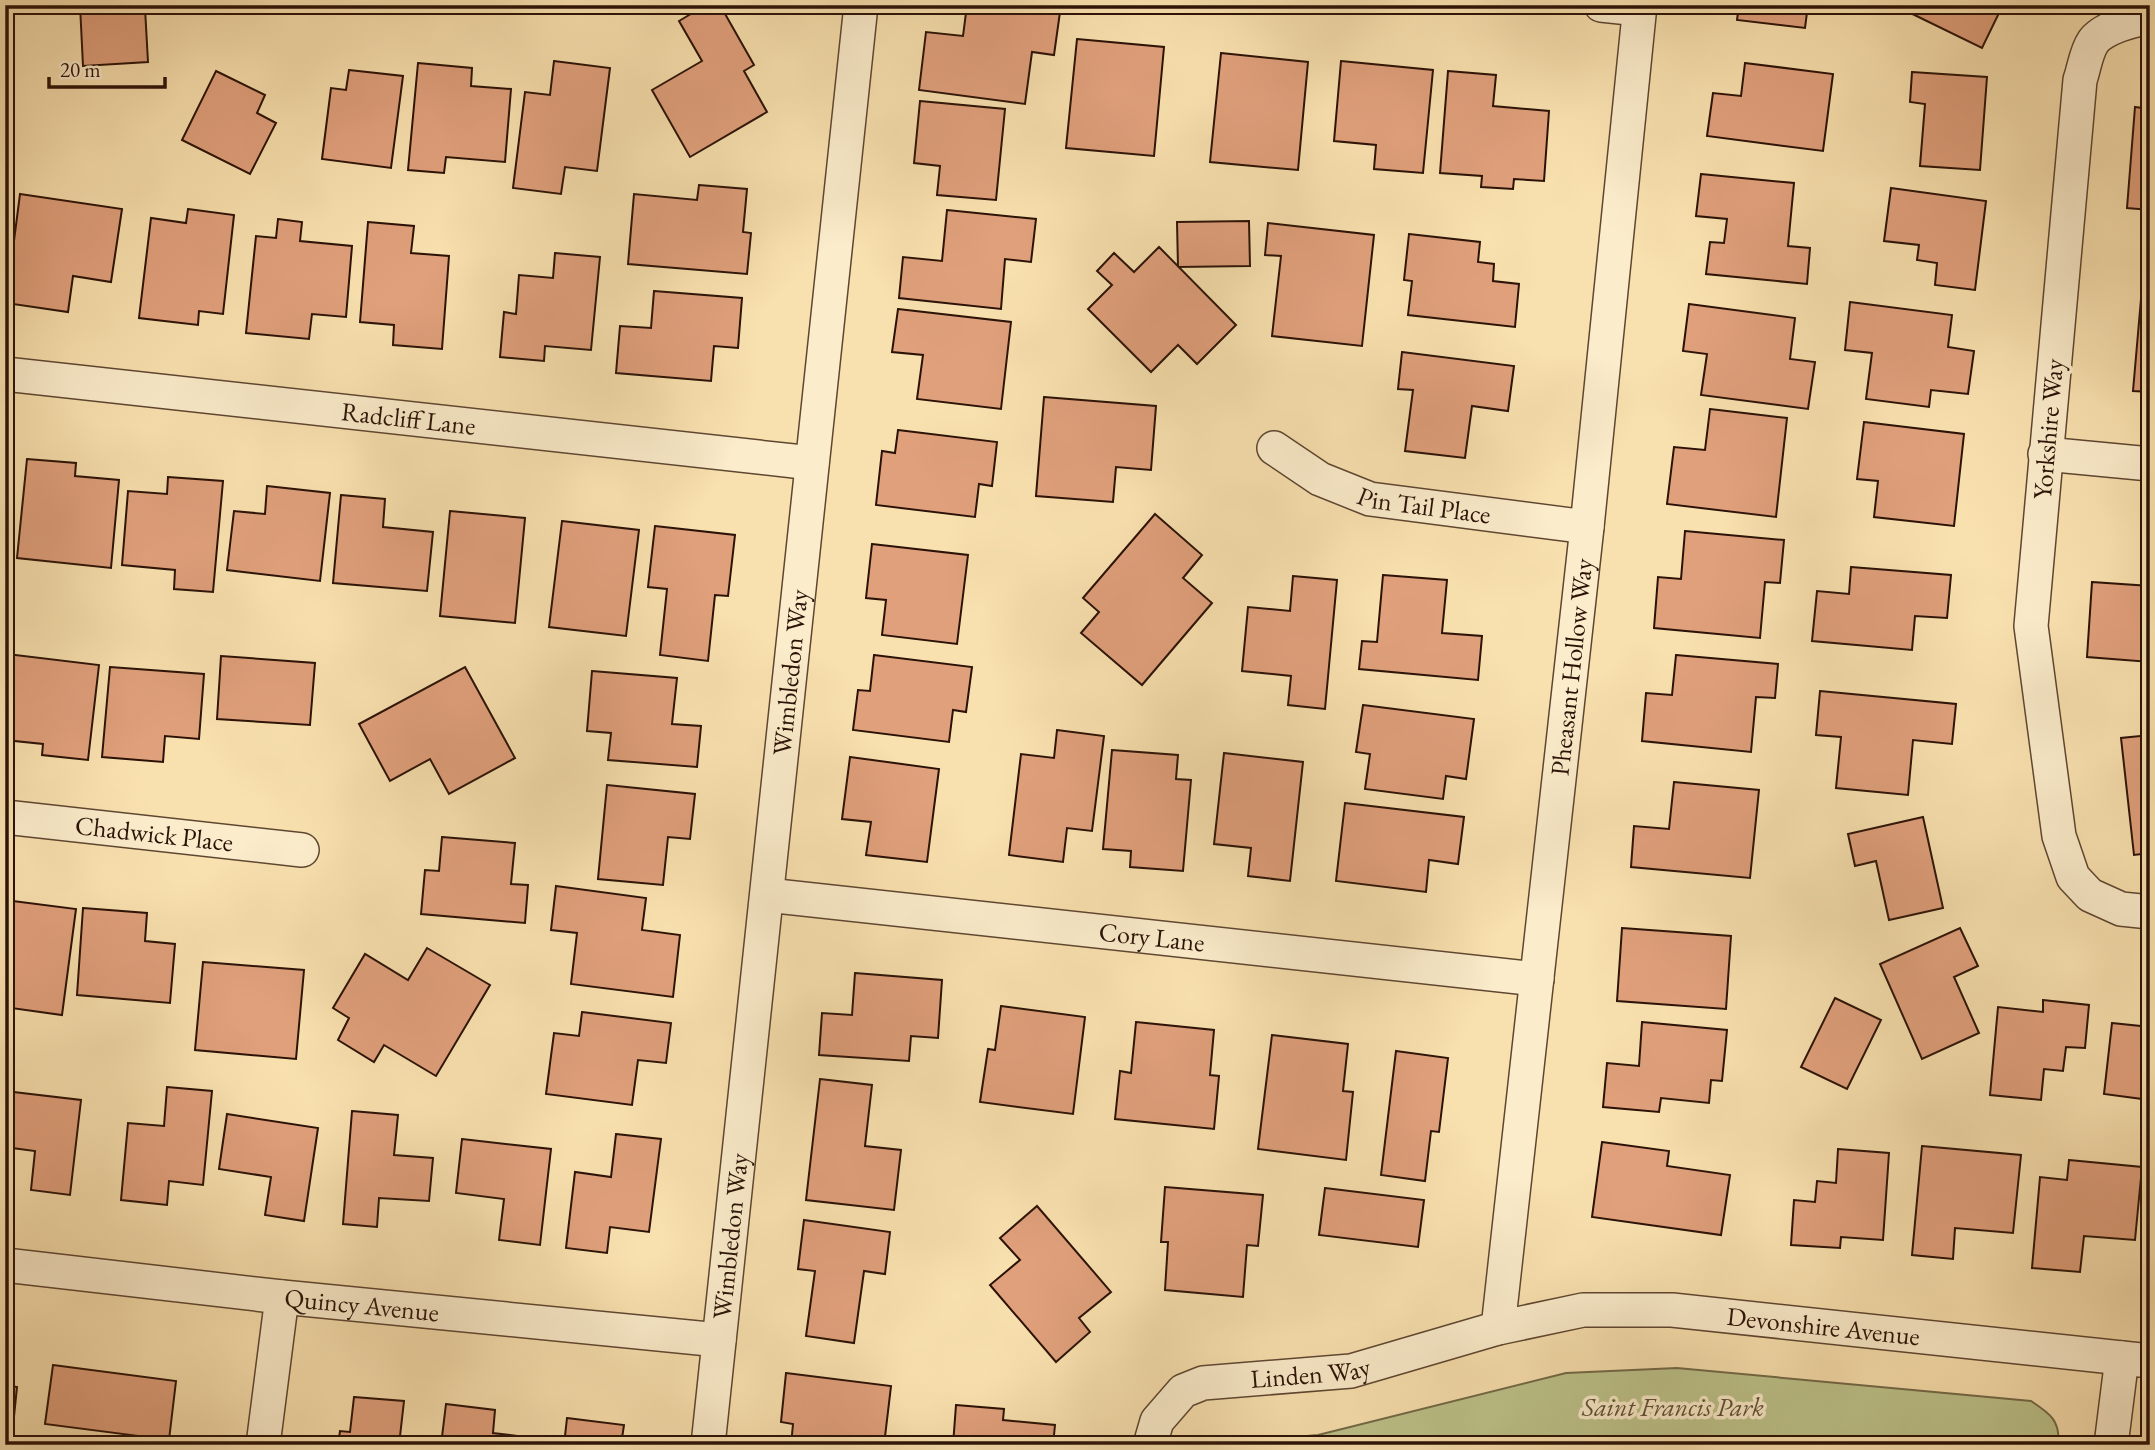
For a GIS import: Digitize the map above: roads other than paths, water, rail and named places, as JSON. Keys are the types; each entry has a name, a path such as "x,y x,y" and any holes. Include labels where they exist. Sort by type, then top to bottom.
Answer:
{"street":[{"name":"Wimbledon Way","path":"708,1445 861,5"},
{"path":"1601,5 1639,7"},
{"name":"Pheasant Hollow Way","path":"1498,1328 1587,527 1639,7"},
{"name":"Yorkshire Way","path":"2150,19 2141,18 2105,31 2093,42 2080,80 2031,626 2059,836 2073,877 2090,895 2121,909 2150,912"},
{"name":"Radcliff Lane","path":"5,374 812,463"},
{"name":"Pin Tail Place","path":"1274,448 1320,479 1370,499 1587,527"},
{"path":"2045,454 2150,464"},
{"name":"Chadwick Place","path":"5,817 302,850"},
{"name":"Cory Lane","path":"767,895 1537,979"},
{"name":"Quincy Avenue","path":"5,1265 282,1297 719,1340"},
{"path":"263,1445 282,1297"},
{"name":"Devonshire Avenue","path":"1498,1328 1583,1310 1672,1310 2136,1360"},
{"name":"Linden Way","path":"1150,1445 1157,1421 1183,1391 1203,1383 1351,1371 1498,1328"},
{"path":"2111,1445 2136,1360"}],"park label":[{"name":"Saint Francis Park","path":"1673,1407"}]}
